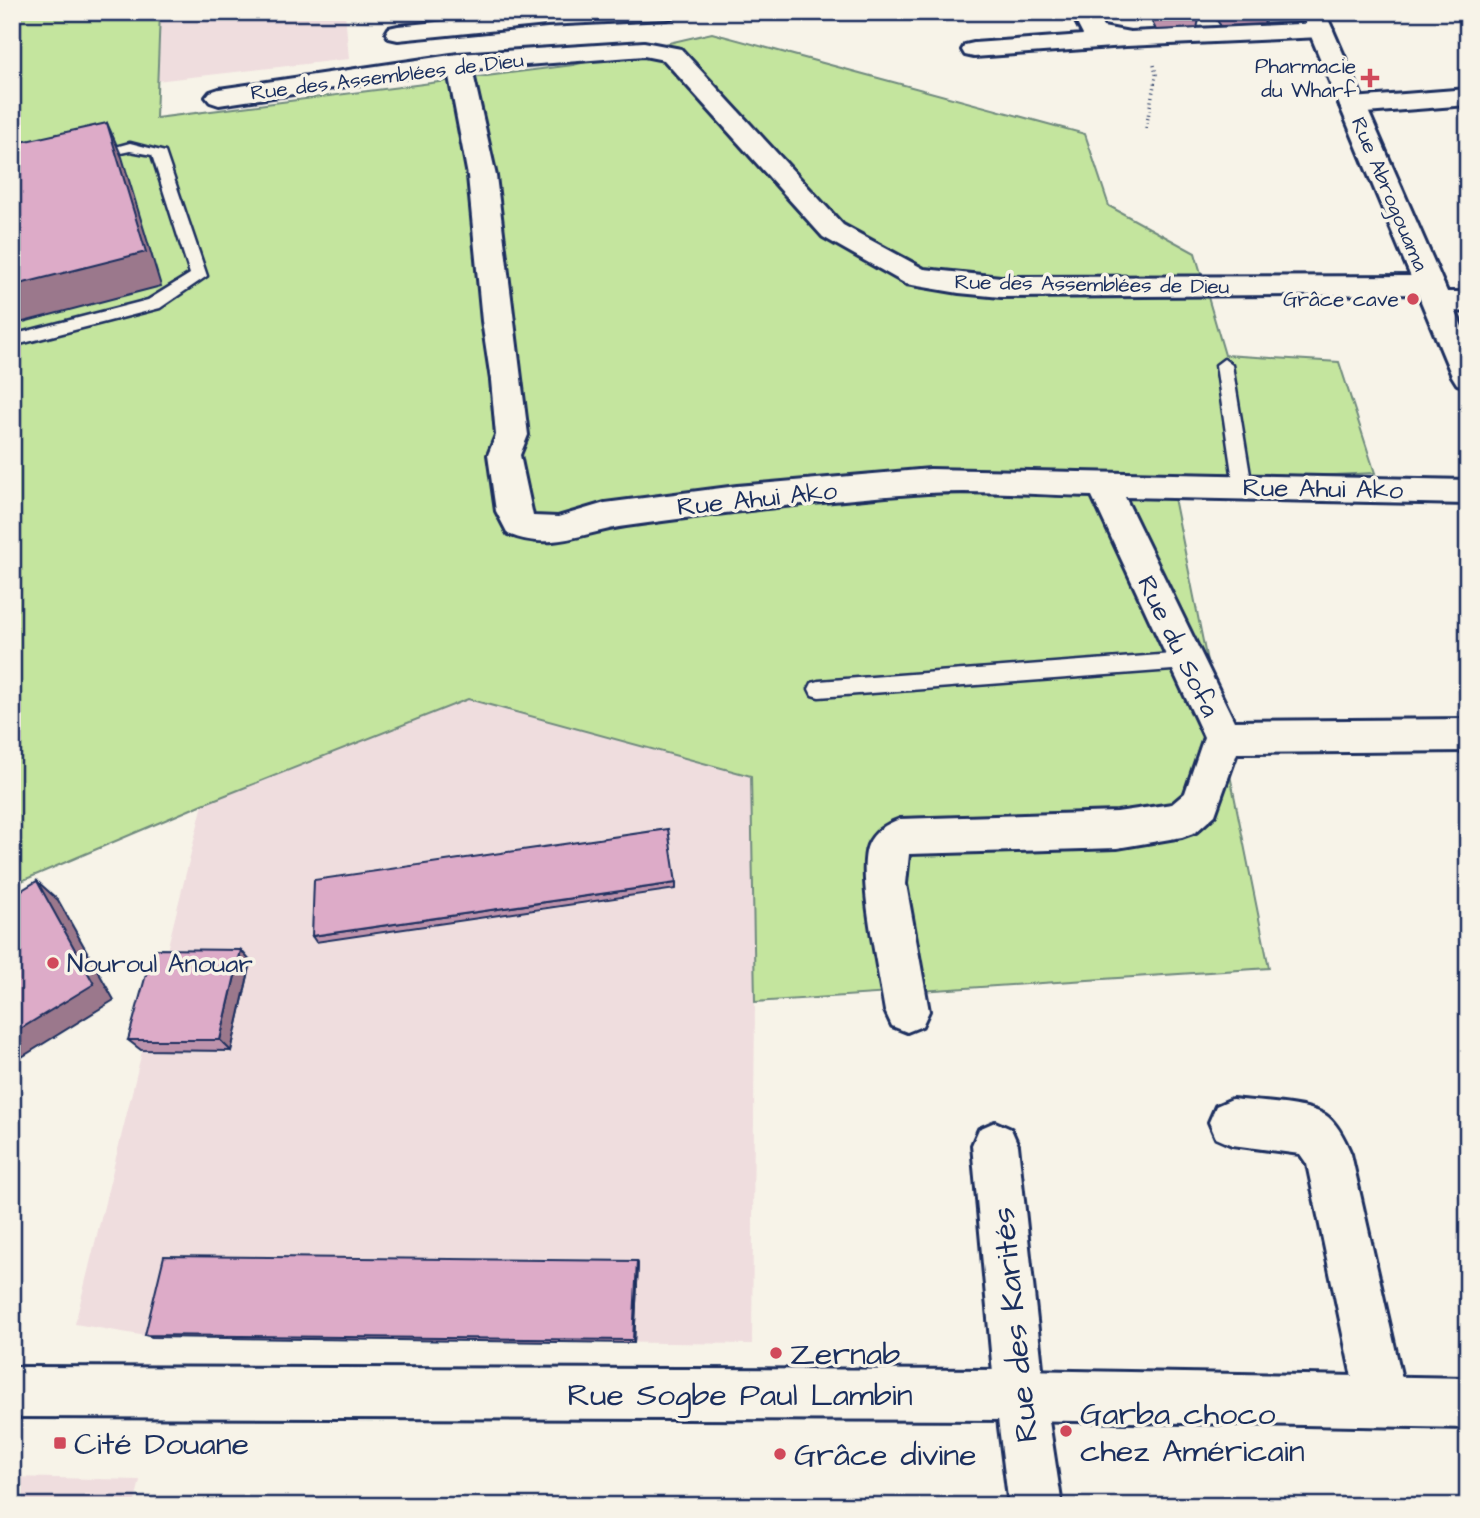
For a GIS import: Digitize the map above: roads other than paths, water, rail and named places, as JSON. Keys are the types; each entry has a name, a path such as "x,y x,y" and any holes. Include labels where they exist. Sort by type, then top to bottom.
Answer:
{"street":[{"path":"411,69 395,23 666,12"},
{"path":"1083,12 1094,33 1130,39"},
{"path":"974,50 1130,39 1317,21"},
{"name":"Rue Abrogouama","path":"1317,21 1468,376"},
{"name":"Rue des Assemblées de Dieu","path":"219,97 458,62 644,49 672,54 833,231 916,276 959,284 1001,287 1433,293 1468,302"},
{"name":"Rue Ahui Ako","path":"458,62 472,116 482,176 512,435 505,455 513,511 520,525 539,531 558,530 605,516 737,498 930,481 1468,492"},
{"path":"1353,106 1468,97"},
{"name":"Rue du Sofa","path":"1102,485 1223,737 1468,735"},
{"path":"907,1010 886,884 886,849 900,837 1117,830 1182,820 1201,803 1223,737"},
{"path":"1232,1122 1312,1133 1328,1154 1382,1401"},
{"name":"Rue des Karités","path":"995,1145 1020,1395 1036,1506"},
{"name":"Rue Sogbe Paul Lambin","path":"12,1392 1020,1395 1468,1403"}],"lane":[{"path":"12,341 154,304 199,276 158,152 130,147 78,159"},
{"path":"1224,365 1243,487"},
{"path":"819,689 1186,661"}],"place":[{"name":"Pharmacie du Wharf","path":"1370,78"},
{"name":"Grâce cave","path":"1413,299"},
{"name":"Nouroul Anouar","path":"53,963"},
{"name":"Zernab","path":"776,1353"},
{"name":"Garba choco chez Américain","path":"1066,1431"},
{"name":"Cité Douane","path":"60,1443"},
{"name":"Grâce divine","path":"780,1454"}]}
